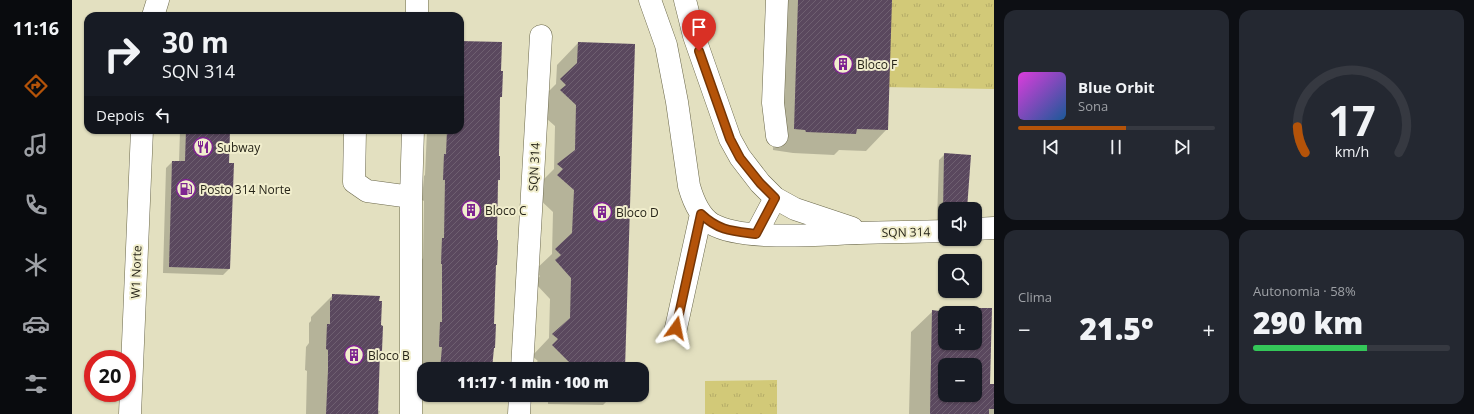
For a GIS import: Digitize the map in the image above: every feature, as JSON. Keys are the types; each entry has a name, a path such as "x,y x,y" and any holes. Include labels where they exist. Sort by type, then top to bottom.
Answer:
{"street":[{"path":"143,0 144,12"},
{"path":"154,12 158,0"},
{"name":"SQN 314","path":"650,0 666,46 677,102 689,186 693,199 701,214 711,223 730,231 756,234 794,235 938,231"},
{"name":"SQN 314","path":"685,0 694,36 730,139 740,158 760,183 775,198 795,209 866,233"},
{"path":"777,0 772,103 777,136"},
{"name":"SQN 314","path":"522,362 541,36"},
{"path":"666,46 694,36"},
{"name":"W1 Norte","path":"130,414 142,134"},
{"path":"355,134 354,182 367,191 411,197"},
{"path":"411,414 411,197 413,134"},
{"path":"756,234 775,198"},
{"path":"676,328 701,214"},
{"path":"982,229 994,228"},
{"path":"519,414 520,402"}],"green space":[{"path":"882,0 994,0 994,89 881,87"},
{"path":"777,380 777,414 705,414 705,381"}],"building":[{"name":"Bloco F","path":"798,0 892,0 888,130 857,129 856,134 806,132 805,130 794,129"},
{"name":"Bloco C","path":"464,41 502,42 501,71 503,71 502,97 500,97 500,180 498,180 498,240 494,324 496,324 493,362 441,362 442,347 439,347 440,322 442,322 441,264 442,238 444,238 444,154 446,154 447,134 464,134"},
{"name":"Bloco D","path":"578,42 635,44 625,362 569,362 552,345 558,339 552,334 570,318 571,278 555,260 561,255 555,249 572,233 574,190 557,175 563,169 557,164 575,150 576,105 560,90 566,85 560,79 577,63"},
{"path":"186,134 230,134 229,163 234,163 230,269 169,267 172,161 185,161"},
{"path":"944,153 971,155 968,202 943,202"},
{"name":"Bloco B","path":"332,294 380,296 379,301 382,301 381,325 383,326 382,351 380,351 378,414 326,414 328,370 328,350 326,349 327,324 330,324 330,301 332,300"},
{"path":"982,308 992,308 990,384 994,384 994,409 989,409 989,414 930,414 932,310 938,311 938,350 982,350"}],"place":[{"name":"Bloco F","path":"843,64"},
{"name":"Subway","path":"203,147"},
{"name":"Posto 314 Norte","path":"186,189"},
{"name":"Bloco C","path":"471,210"},
{"name":"Bloco D","path":"602,212"},
{"name":"Bloco B","path":"354,355"}],"route":[{"path":"676,328 701,214 711,223 730,231 756,234 775,198 760,183 740,158 730,139 699,51"}]}
